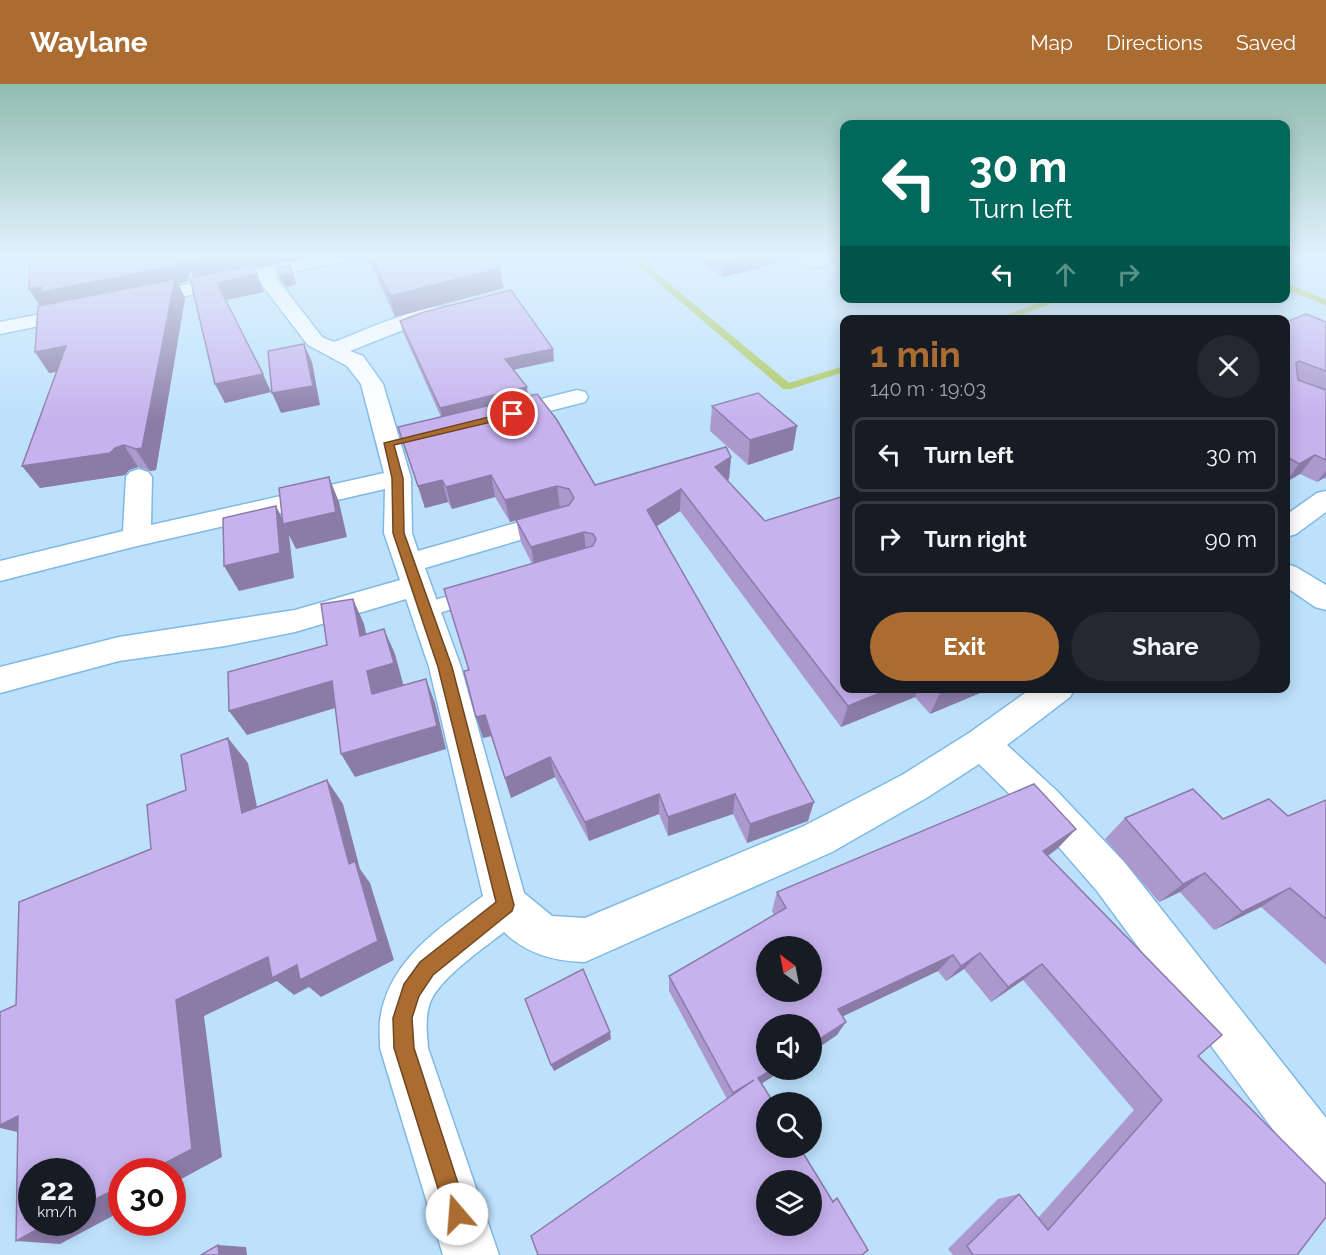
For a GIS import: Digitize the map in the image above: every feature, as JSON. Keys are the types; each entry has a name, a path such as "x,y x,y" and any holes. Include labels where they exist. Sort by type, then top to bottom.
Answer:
{"street":[{"path":"0,328 81,312"},
{"path":"292,312 315,341 355,361 372,384 400,441 398,533 445,667 506,905 535,932 558,941 585,940 818,839 915,786 982,744 1051,693"},
{"path":"333,350 419,317 442,312"},
{"path":"480,422 578,397"},
{"path":"138,537 140,477"},
{"path":"0,571 398,478"},
{"path":"1290,525 1322,505"},
{"path":"0,680 119,649 296,621 417,587 561,519"},
{"path":"1290,576 1326,599"},
{"path":"982,744 1044,803 1111,878 1326,1159"},
{"path":"471,1255 404,1048 403,1018 411,991 426,968 506,905"}],"lane":[{"path":"417,587 490,591"}],"building":[{"path":"38,312 169,312 142,448 136,449 124,445 115,448 110,453 22,466 66,346 35,352"},
{"path":"198,312 231,312 263,374 215,384"},
{"path":"424,312 526,312 553,349 505,359 527,387 440,408 400,321"},
{"path":"1306,314 1326,322 1326,371 1299,361 1296,363 1298,380 1326,390 1326,460 1315,455 1299,464 1290,460 1290,320"},
{"path":"304,344 313,386 272,393 268,351"},
{"path":"758,393 797,426 750,440 712,406"},
{"path":"537,394 557,420 595,485 726,447 731,457 715,467 765,521 840,497 840,693 880,693 848,706 681,489 647,510 814,802 750,824 735,794 668,817 659,794 585,822 550,757 505,778 485,715 476,717 464,671 469,670 444,589 593,546 596,539 593,534 584,532 531,547 516,520 569,505 574,498 569,489 557,486 505,500 491,475 446,487 442,480 418,486 398,427"},
{"path":"329,477 336,512 283,524 279,488"},
{"path":"276,506 280,553 224,566 223,518"},
{"path":"353,599 360,636 384,629 394,663 367,671 372,694 426,679 437,726 341,754 332,681 229,711 228,672 327,645 321,604"},
{"path":"228,738 242,813 327,780 349,864 355,861 378,941 300,980 297,965 272,978 268,957 176,1000 192,1149 175,1158 108,1158 108,1193 96,1199 96,1158 18,1158 18,1236 25,1236 16,1241 18,1116 0,1125 0,1012 16,1005 19,902 151,849 147,805 186,790 181,755"},
{"path":"1034,784 1076,829 1043,851 1222,1035 1198,1056 1326,1184 1326,1217 1297,1255 973,1255 967,1246 1019,1194 1048,1230 1162,1100 1042,964 1008,987 980,953 961,966 953,955 838,1009 846,1022 822,1038 822,1014 756,1014 756,1080 759,1080 767,1092 756,1092 756,1158 806,1158 813,1170 756,1170 756,1236 822,1236 822,1184 833,1202 837,1198 868,1250 862,1255 538,1255 531,1236 754,1080 733,1093 669,976 786,908 777,892"},
{"path":"1193,789 1223,819 1269,799 1288,816 1326,800 1326,919 1290,888 1242,912 1205,873 1183,884 1125,818"},
{"path":"583,969 610,1032 551,1065 525,999"},
{"path":"218,1245 219,1255 201,1255"}],"waterway":[{"path":"697,312 787,387 840,370"},
{"path":"1012,315 1022,312"}],"route":[{"path":"457,1214 404,1048 403,1018 411,991 426,968 506,905 445,667 398,533 398,478 389,443 513,414"}]}
